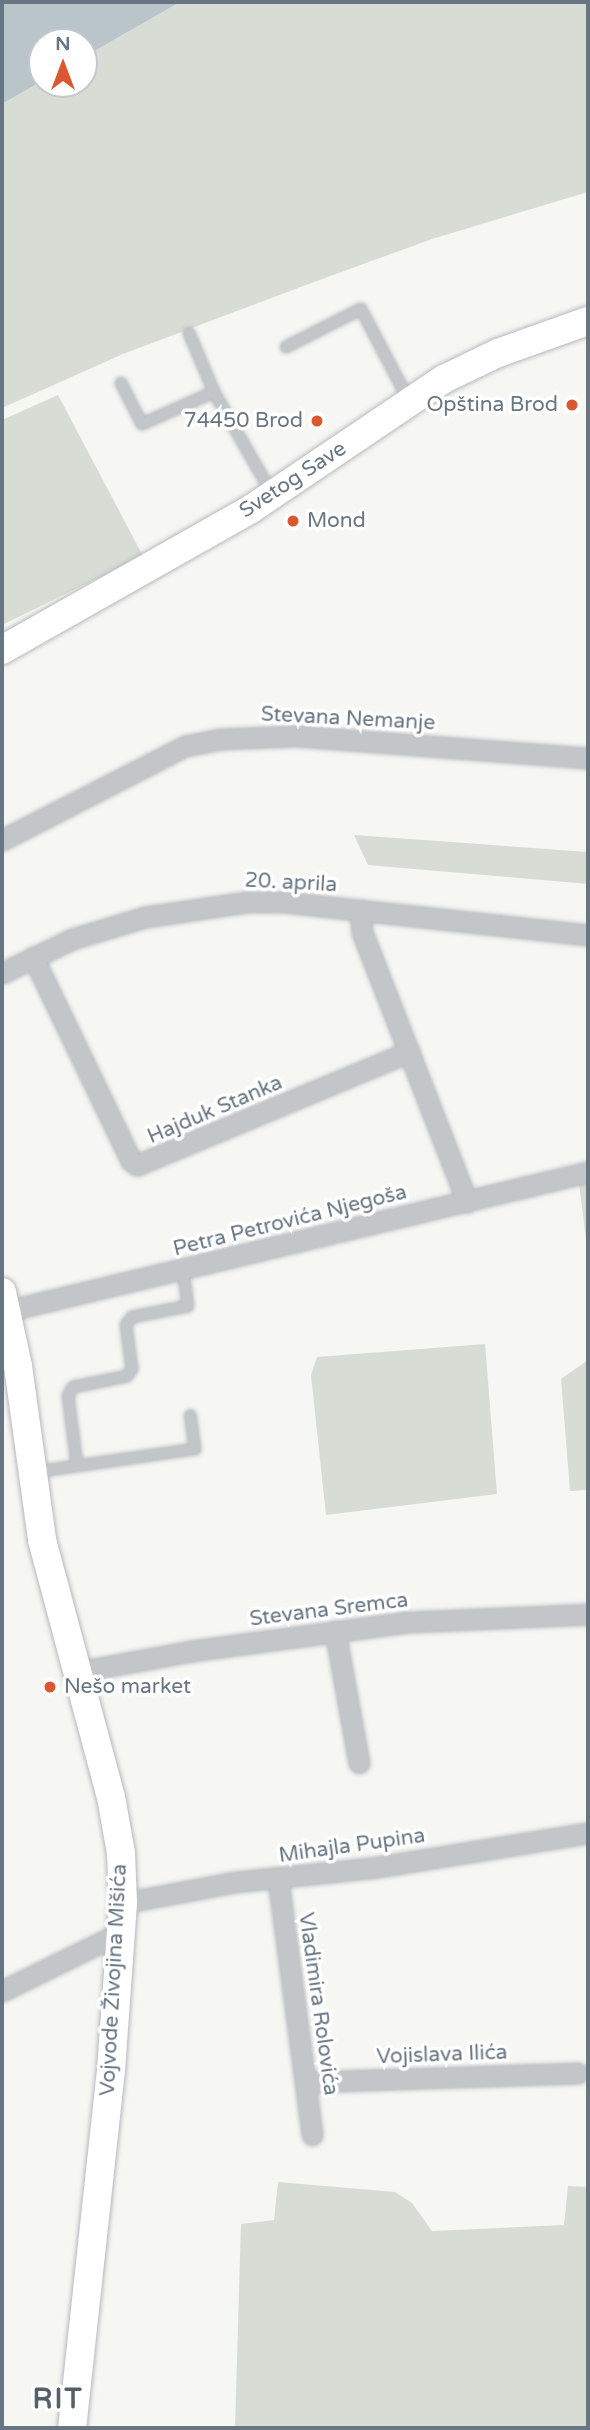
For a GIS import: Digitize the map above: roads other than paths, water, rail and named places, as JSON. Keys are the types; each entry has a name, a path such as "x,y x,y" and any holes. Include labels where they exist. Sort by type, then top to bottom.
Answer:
{"street":[{"name":"Svetog Save","path":"2,650 273,495 409,400 498,353 588,321"},
{"name":"Stevana Nemanje","path":"2,840 185,746 220,739 296,736 588,758"},
{"name":"20. aprila","path":"2,973 72,939 194,906 284,902 588,935"},
{"path":"360,910 362,932 467,1202"},
{"name":"Hajduk Stanka","path":"33,957 131,1161 137,1165 409,1052"},
{"name":"Petra Petrovića Njegoša","path":"3,1304 183,1270 588,1172"},
{"name":"Vojvode Živojina Mišića","path":"3,1304 34,1472 42,1540 111,1797 121,1853 122,1903 97,2222 72,2428"},
{"name":"Stevana Sremca","path":"77,1672 335,1630 408,1622 588,1614"},
{"path":"335,1630 359,1763"},
{"name":"Mihajla Pupina","path":"122,1903 234,1882 278,1879 588,1833"},
{"name":"Vladimira Rolovića","path":"278,1879 312,2135"},
{"path":"2,1991 120,1933"},
{"name":"Vojislava Ilića","path":"307,2082 578,2073"}],"lane":[{"path":"286,347 361,309 409,400"},
{"path":"189,333 214,392 273,495"},
{"path":"121,383 142,424 214,392"},
{"path":"77,1465 68,1396 73,1387 127,1376 132,1369 126,1325 132,1317 188,1306 183,1270"},
{"path":"34,1472 195,1449 190,1415"}],"place":[{"name":"Opština Brod","path":"572,405"},
{"name":"74450 Brod","path":"317,421"},
{"name":"Mond","path":"293,521"},
{"name":"Nešo market","path":"50,1687"}],"district":[{"name":"RIT","path":"58,2399"}]}
